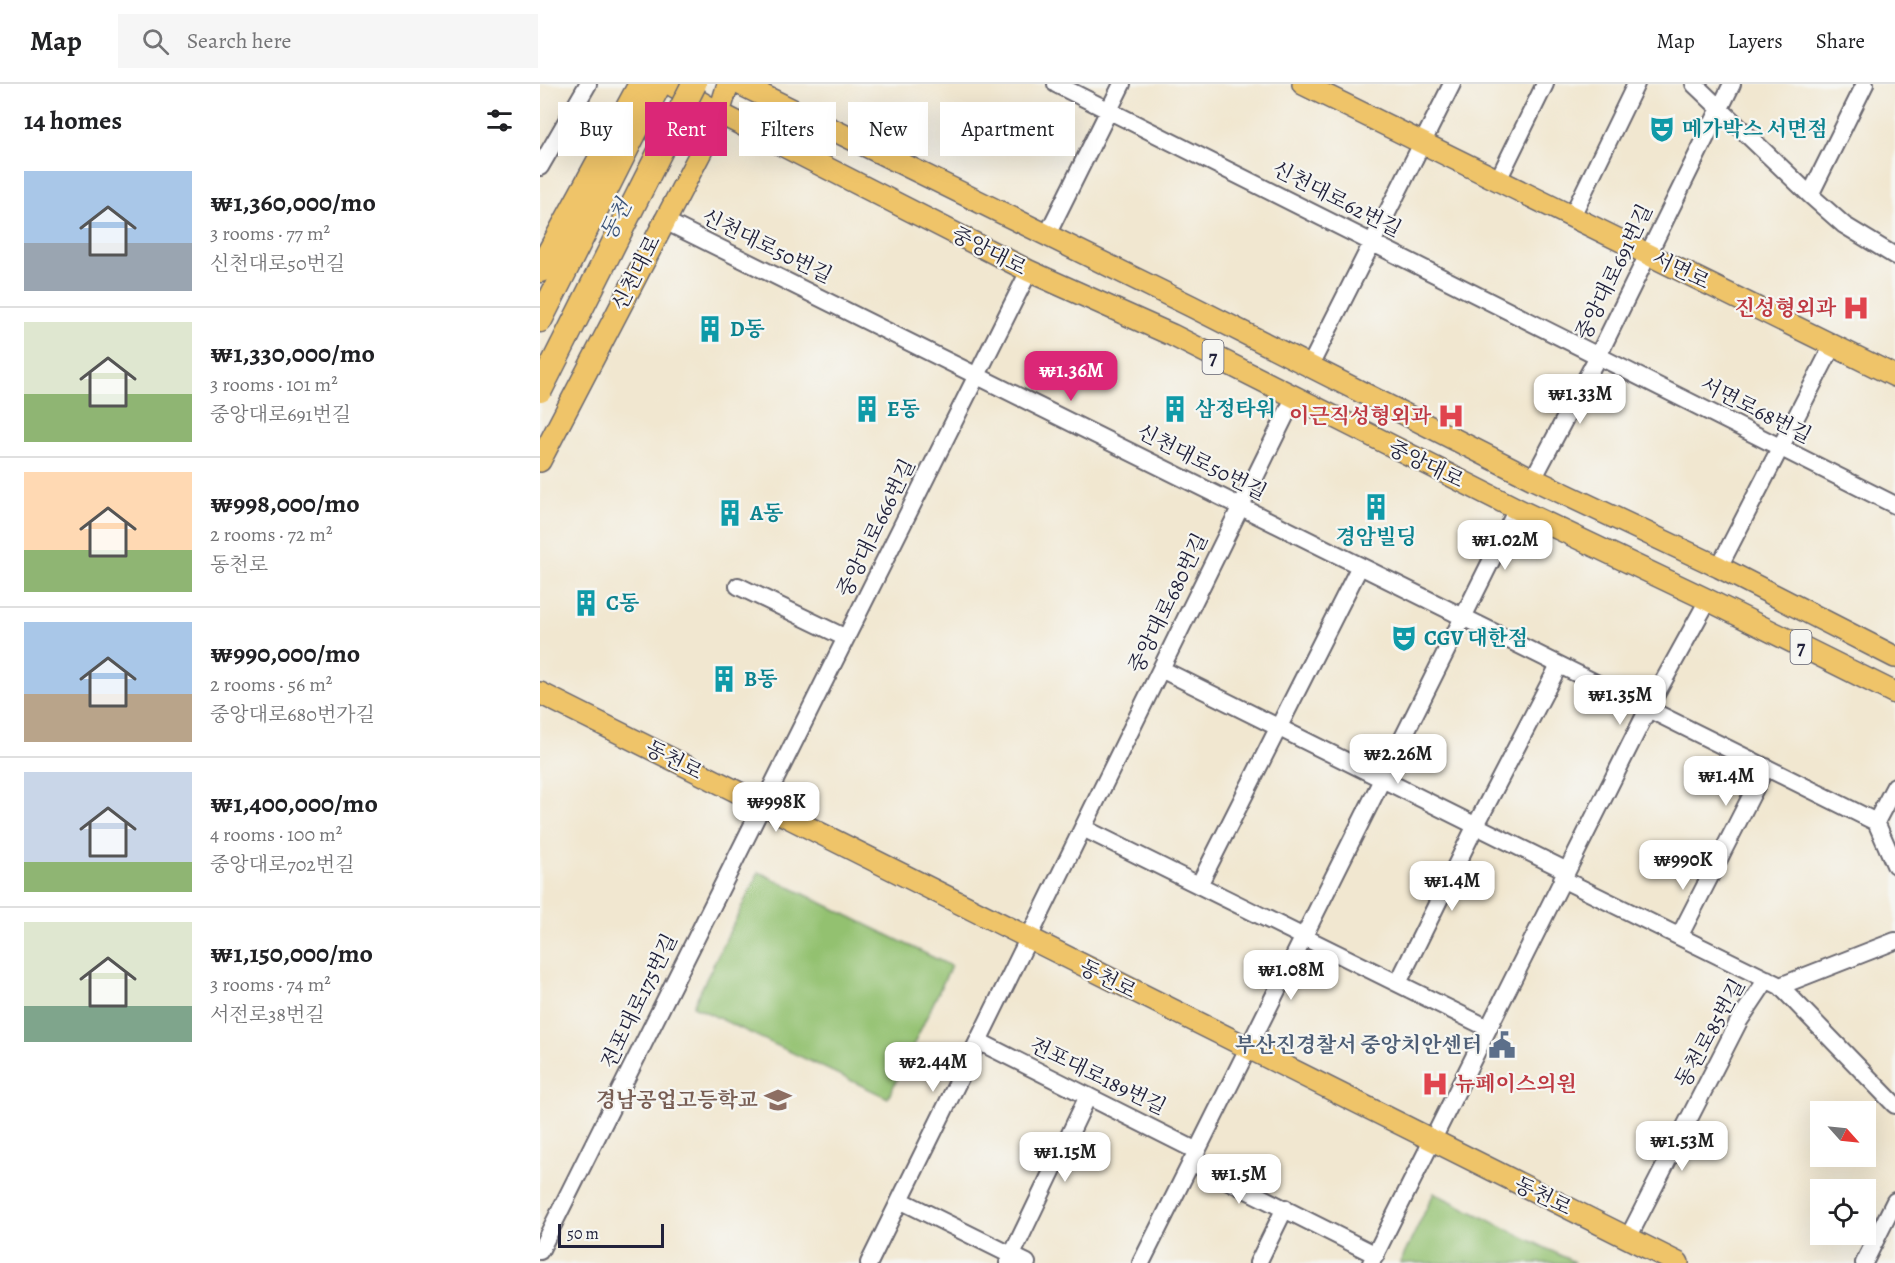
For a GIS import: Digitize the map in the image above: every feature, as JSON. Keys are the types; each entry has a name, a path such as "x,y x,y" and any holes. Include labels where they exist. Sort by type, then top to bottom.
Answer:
{"highway":[{"path":"540,270 641,84"},
{"path":"540,320 659,84"},
{"path":"540,356 677,84"},
{"path":"540,390 694,84"}],"main road":[{"name":"중앙대로","path":"670,84 702,102"},
{"name":"신천대로","path":"722,102 728,84"},
{"name":"중앙대로","path":"740,84 1533,479 1719,567 1895,657"},
{"name":"서면로","path":"1303,84 1895,376"},
{"name":"중앙대로","path":"727,116 1029,271 1172,336 1517,509 1895,693"},
{"name":"신천대로","path":"540,460 698,156"},
{"name":"동천로","path":"540,693 1675,1262"}],"street":[{"path":"541,164 588,84"},
{"name":"신천대로62번길","path":"1056,84 1598,356"},
{"path":"1047,235 1122,84"},
{"path":"1310,366 1452,84"},
{"path":"1498,180 1545,84"},
{"path":"1572,216 1636,84"},
{"path":"1694,84 1844,225 1894,253"},
{"name":"중앙대로691번길","path":"1533,479 1598,356 1732,84"},
{"path":"1810,195 1864,84"},
{"name":"신천대로50번길","path":"663,220 1876,822"},
{"name":"중앙대로666번길","path":"762,804 1029,271"},
{"path":"1719,567 1833,345"},
{"name":"서면로68번길","path":"1598,356 1895,505"},
{"name":"중앙대로680번길","path":"1029,938 1294,398"},
{"path":"1141,1263 1517,509"},
{"path":"1199,885 1360,566"},
{"path":"738,586 846,638"},
{"path":"1373,1259 1648,709 1708,600"},
{"path":"1398,983 1559,665"},
{"path":"1161,669 1476,825 1564,875 1773,982 1895,1106"},
{"path":"1680,935 1766,767"},
{"path":"1895,786 1876,822 1895,866"},
{"name":"전포대로175번길","path":"540,1251 762,804"},
{"path":"1083,828 1488,1028"},
{"path":"869,1263 1029,938"},
{"name":"동천로85번길","path":"1628,1238 1739,1022 1773,982 1895,941"},
{"name":"전포대로189번길","path":"978,1041 1088,1096 1373,1259"},
{"path":"1010,1259 1088,1096"},
{"path":"900,1200 1010,1259 1027,1263"},
{"path":"1864,1263 1895,1201"},
{"path":"1258,1263 1285,1208"}],"green space":[{"path":"759,872 951,966 888,1098 693,1006"},
{"path":"1434,1193 1574,1262 1574,1263 1400,1263"}],"place":[{"name":"메가박스 서면점","path":"1662,129"},
{"name":"진성형외과","path":"1856,308"},
{"name":"D동","path":"710,329"},
{"name":"E동","path":"867,409"},
{"name":"삼정타워","path":"1175,409"},
{"name":"이근직성형외과","path":"1451,416"},
{"name":"경암빌딩","path":"1376,507"},
{"name":"A동","path":"730,513"},
{"name":"C동","path":"586,603"},
{"name":"CGV 대한점","path":"1404,638"},
{"name":"B동","path":"724,679"},
{"name":"부산진경찰서 중앙치안센터","path":"1502,1045"},
{"name":"뉴페이스의원","path":"1435,1084"},
{"name":"경남공업고등학교","path":"778,1100"}],"water label":[{"name":"동천","path":"616,220"}]}
